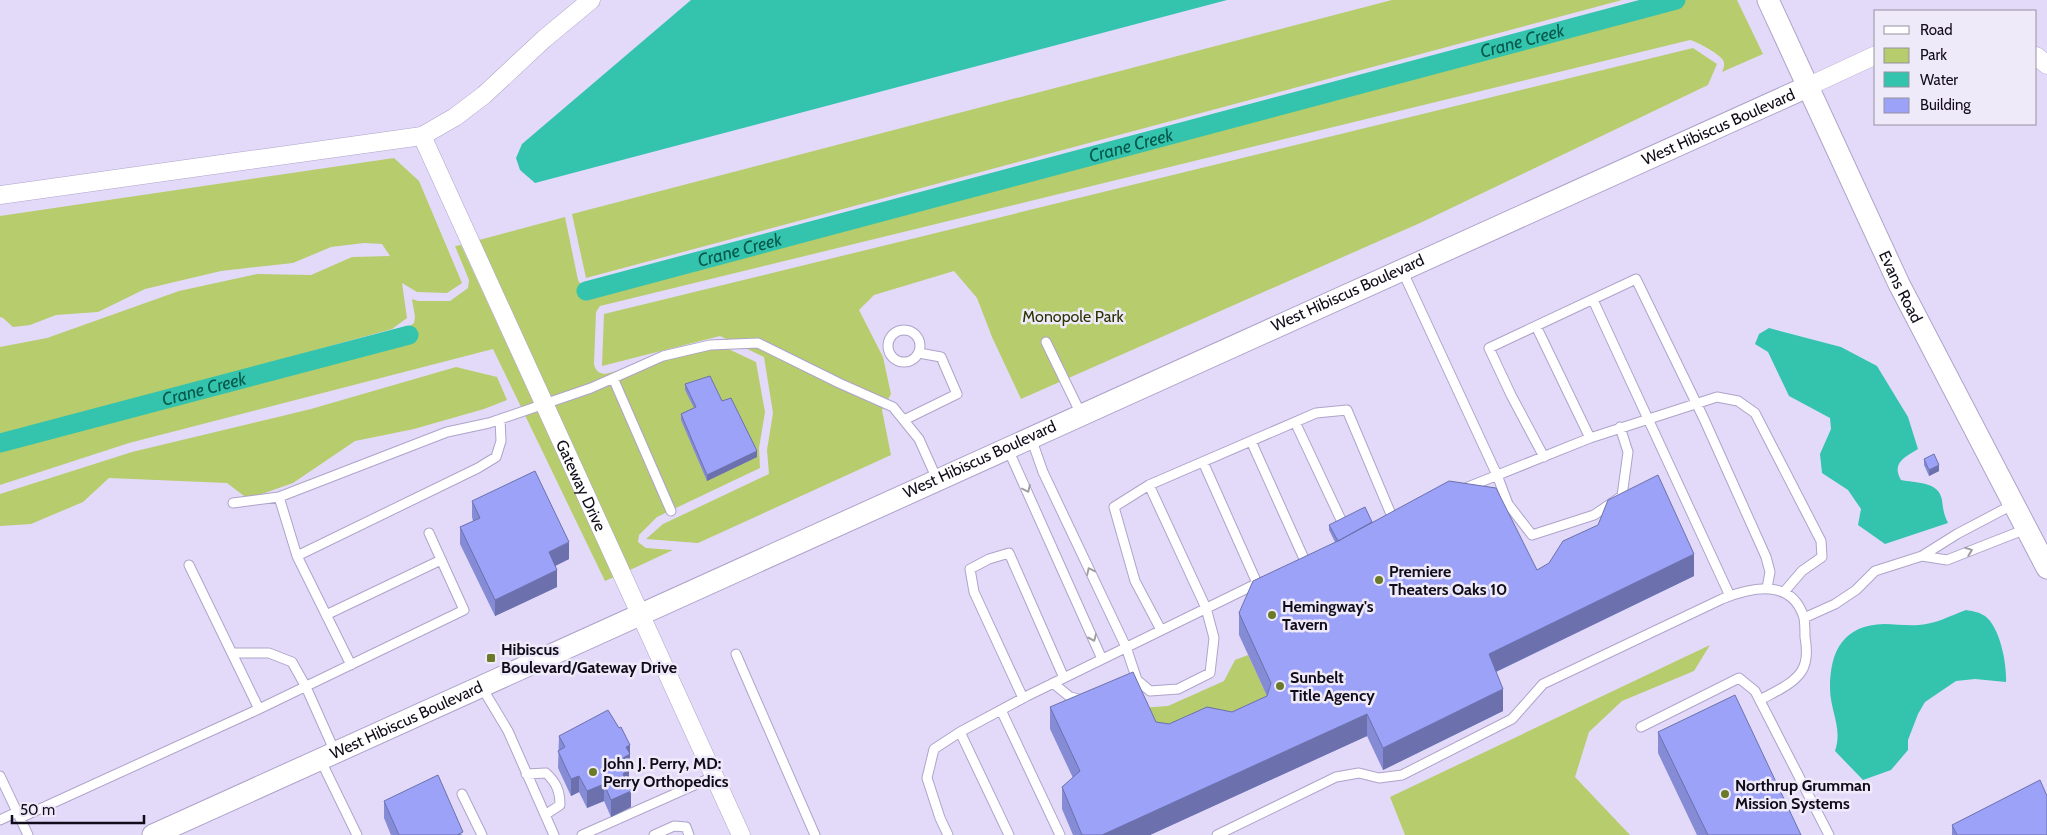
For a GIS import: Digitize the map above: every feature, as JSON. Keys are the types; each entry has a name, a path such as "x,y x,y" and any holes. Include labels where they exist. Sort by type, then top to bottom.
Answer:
{"street":[{"path":"0,195 422,136 455,117 484,95 544,39 591,0"},
{"name":"Evans Road","path":"1768,0 1899,284 2047,568"},
{"path":"1807,87 1874,55"},
{"path":"2037,57 2047,65"},
{"name":"West Hibiscus Boulevard","path":"153,835 1400,267 1807,87"},
{"name":"Gateway Drive","path":"422,136 741,835"}],"lane":[{"path":"1400,267 1497,475 1508,504 1532,535 1594,515 1622,496 1628,452 1620,427"},
{"path":"1544,457 1511,395 1489,348 1636,279 1696,403 1766,558 1770,572 1767,588"},
{"path":"1592,300 1730,596"},
{"path":"1536,326 1590,438"},
{"path":"1046,342 1080,412"},
{"path":"233,503 279,497 447,432 489,423 590,388 672,354 710,345 758,343 838,383 893,407 919,439 936,477"},
{"path":"904,420 957,394 941,357 919,353"},
{"path":"613,378 671,512"},
{"path":"1450,494 1590,438 1646,418 1717,397 1738,401 1755,413 1821,541 1822,557 1802,571 1784,592"},
{"path":"1160,630 1135,581 1114,507 1149,485 1316,413 1347,410 1393,519"},
{"path":"297,556 478,468 496,457 501,441 500,419"},
{"path":"1295,422 1343,524"},
{"path":"1030,435 1043,472 1126,647 1133,682 1150,691 1178,689 1210,673 1214,638 1206,608 1149,485"},
{"path":"1251,441 1305,561"},
{"path":"1007,445 1102,659"},
{"path":"948,835 940,818 927,778 934,749 960,732 1023,698 1261,582 1203,462"},
{"path":"279,497 297,556 351,665"},
{"path":"1804,618 1835,604 1856,590 1875,570 1922,556 1957,534 2014,504"},
{"path":"1922,556 1947,560 2026,528"},
{"path":"0,820 18,815 258,709 464,610 429,533"},
{"path":"1023,698 974,592 970,569 989,559 1009,553 1064,678"},
{"path":"326,615 441,560"},
{"path":"189,565 258,709"},
{"path":"1217,835 1336,777 1359,773 1379,778 1402,775 1512,719 1543,684 1730,596 1746,590 1767,588 1784,592 1794,599 1804,618 1806,653 1801,672 1787,685 1760,700"},
{"path":"232,653 269,653 292,662 306,686 327,755 357,835"},
{"path":"736,654 815,835"},
{"path":"1641,727 1740,678 1755,691 1829,835"},
{"path":"1053,683 1070,697 1090,702"},
{"path":"481,686 508,732 554,835"},
{"path":"1001,710 1060,835"},
{"path":"960,732 1009,835"},
{"path":"526,774 546,772 554,780 560,794 560,805 545,815"},
{"path":"0,776 28,835"},
{"path":"582,835 714,776"},
{"path":"462,794 482,835"},
{"path":"654,835 674,826 686,827 689,835"}],"green space":[{"path":"1392,0 1622,0 586,278 572,214"},
{"path":"1657,0 1737,0 1763,54 1722,72 1724,63 1721,58 1690,40 600,306 596,312 594,364 599,372 605,374 720,345 756,362 765,412 759,448 760,468 657,517 639,535 638,542 646,548 673,550 630,570 479,240 565,217 578,280 581,285 589,287"},
{"name":"Monopole Park","path":"1693,48 1717,64 1708,85 1420,223 1021,399 992,337 977,298 954,271 874,295 859,310 883,357 891,394 882,410 891,455 698,543 646,539 663,524 769,474 767,450 773,413 764,357 720,336 602,366 604,314"},
{"path":"394,158 419,181 462,283 447,293 417,292 402,283 407,318 392,329 0,437 0,347 47,338 179,291 257,274 311,275 352,257 390,256 382,244 364,243 331,247 293,263 221,271 145,289 98,312 56,315 30,325 13,327 0,317 0,216"},
{"path":"461,245 614,577 605,581 493,349 129,443 0,485 0,446 395,337 414,323 412,299 418,301 450,301 468,288 469,280 455,246"},
{"path":"456,367 497,377 507,400 484,409 414,429 355,441 293,483 248,499 227,483 109,478 83,502 31,524 0,526 0,494 132,452 311,409"},
{"path":"1710,645 1694,671 1622,701 1589,732 1575,777 1630,835 1405,835 1390,797"},
{"path":"1248,655 1271,704 1169,746 1140,708 1168,706 1224,681 1235,660"}],"water":[{"path":"691,0 1227,0 535,183 520,170 516,158 522,144"},
{"path":"1769,328 1841,347 1877,366 1908,417 1918,449 1901,461 1898,474 1901,480 1926,484 1936,489 1940,494 1948,523 1885,544 1858,525 1861,509 1848,490 1822,473 1820,454 1831,429 1830,418 1789,396 1768,352 1755,344 1759,334"},
{"path":"1966,610 1985,616 1995,628 2004,656 2006,682 1975,679 1956,681 1925,702 1908,740 1908,750 1891,770 1863,780 1835,751 1838,735 1830,688 1833,662 1842,642 1849,635 1870,625 1925,624"}],"building":[{"path":"710,376 722,401 731,398 757,451 707,475 681,414 696,407 685,384"},
{"path":"1934,454 1939,465 1929,470 1924,459"},
{"path":"535,471 569,542 549,552 557,570 495,600 460,527 480,518 472,501"},
{"path":"1658,475 1694,554 1489,654 1503,689 1383,748 1367,714 1102,835 1082,835 1062,787 1080,771 1050,707 1133,672 1156,722 1169,724 1207,707 1232,712 1267,696 1271,683 1239,613 1253,581 1340,540 1449,481 1496,488 1537,570 1549,563 1563,541 1598,525 1608,500"},
{"path":"1365,507 1372,522 1338,541 1329,525"},
{"name":"Northrup Grumman Mission Systems","path":"1735,695 1801,835 1708,835 1658,732"},
{"name":"John J. Perry, MD: Perry Orthopedics","path":"608,710 619,728 621,727 630,745 626,747 630,754 623,758 629,769 623,774 631,791 611,800 604,784 587,791 579,776 571,779 558,751 565,747 559,736"},
{"path":"438,775 463,832 457,835 399,835 384,801"},
{"path":"2040,780 2047,796 2047,835 1957,835 1952,825"}],"waterway":[{"name":"Crane Creek","path":"586,291 1676,0"},
{"name":"Crane Creek","path":"0,443 409,335"}],"place":[{"name":"Premiere Theaters Oaks 10","path":"1379,580"},
{"name":"Hemingway's Tavern","path":"1272,615"},
{"name":"Hibiscus Boulevard/Gateway Drive","path":"491,658"},
{"name":"Sunbelt Title Agency","path":"1280,686"},
{"name":"John J. Perry, MD: Perry Orthopedics","path":"593,772"},
{"name":"Northrup Grumman Mission Systems","path":"1725,794"}]}
